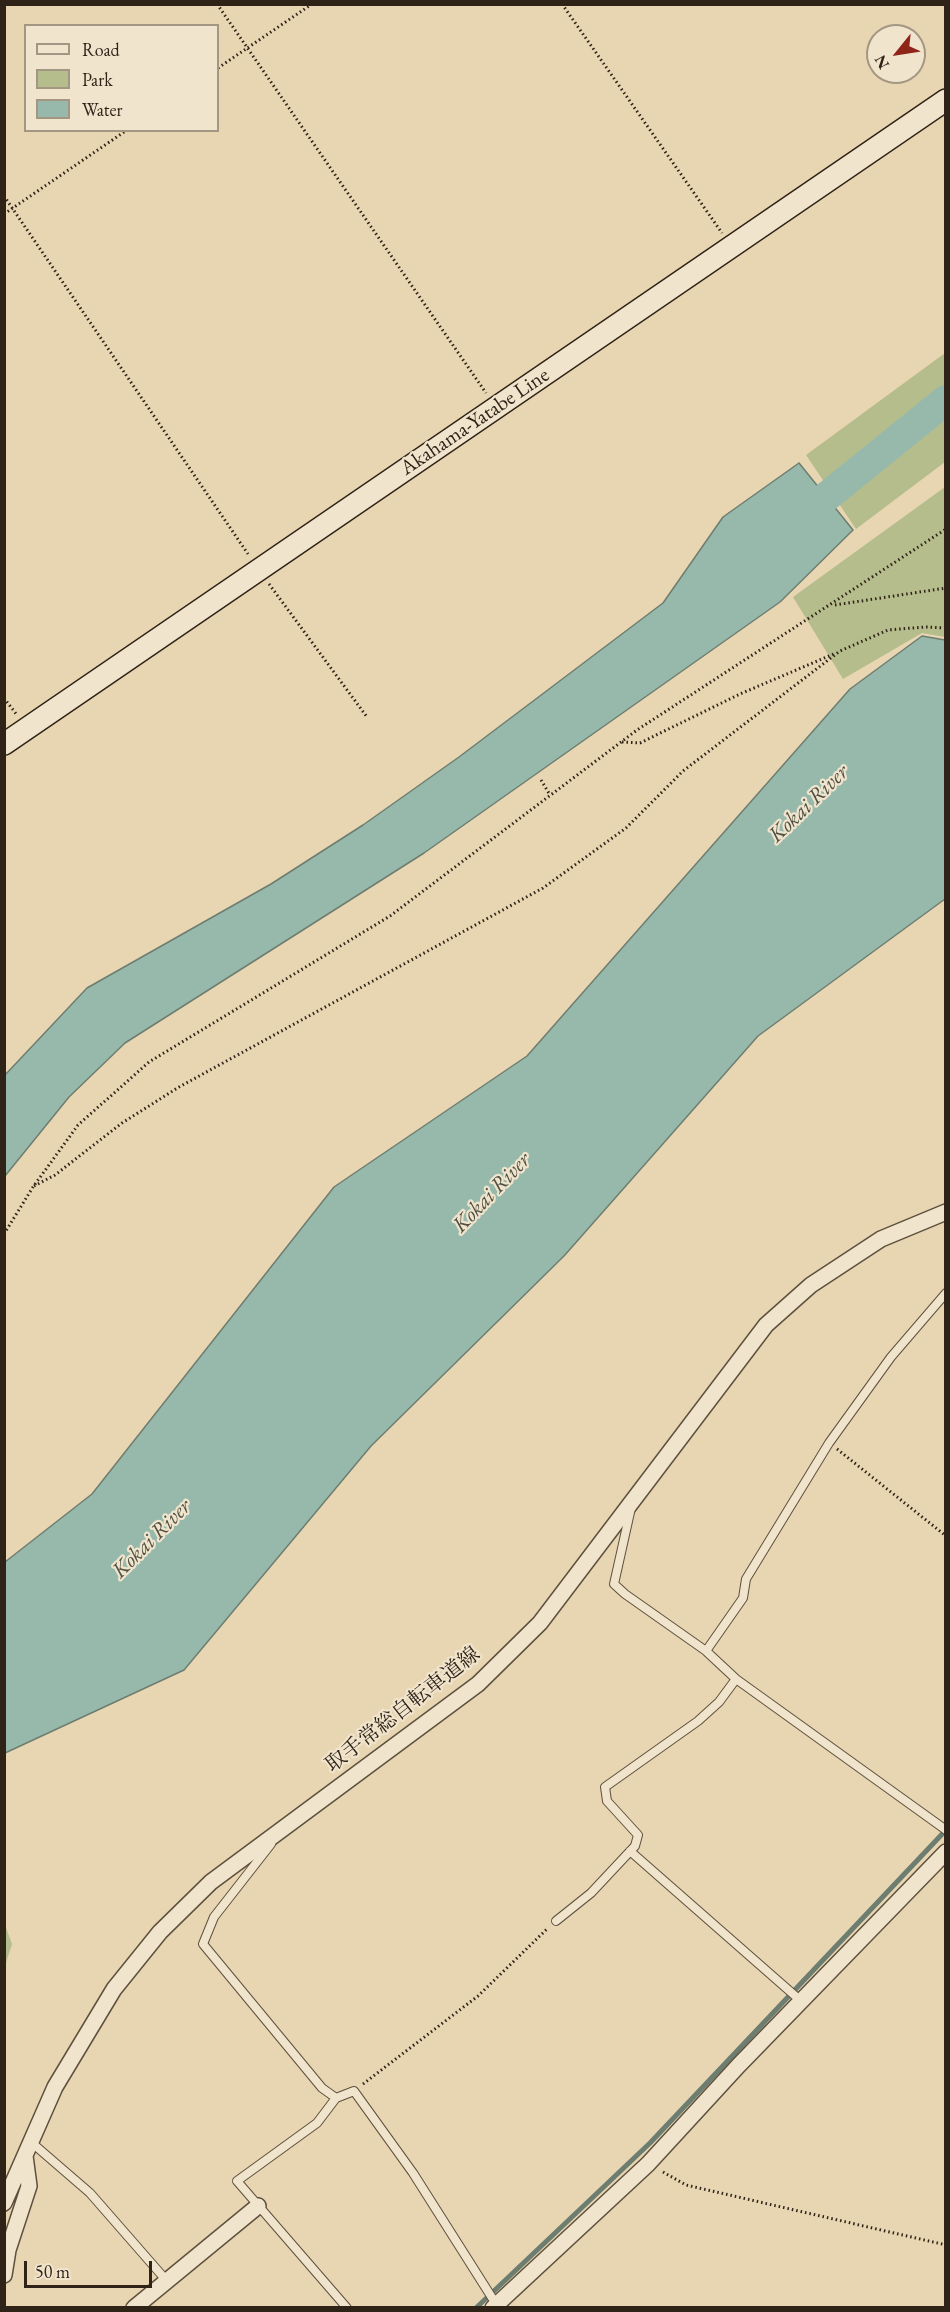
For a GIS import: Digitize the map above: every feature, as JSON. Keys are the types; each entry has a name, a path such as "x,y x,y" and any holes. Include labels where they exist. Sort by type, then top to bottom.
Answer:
{"main road":[{"name":"Akahama-Yatabe Line","path":"4,744 945,100"}],"street":[{"name":"取手常総自転車道線","path":"4,2203 55,2087 108,1999 160,1932 211,1882 478,1684 540,1623 766,1325 811,1285 881,1239 945,1212"},
{"path":"494,2306 648,2164 945,1852"},
{"path":"4,2275 8,2250 29,2186 28,2149"},
{"path":"134,2307 258,2206"}],"lane":[{"path":"706,1651 743,1598 746,1579 829,1443 891,1357 945,1293"},
{"path":"633,1499 614,1584 706,1651 736,1679 945,1830"},
{"path":"556,1921 591,1893 630,1851 638,1835 607,1801 605,1787 698,1721 719,1702 736,1679"},
{"path":"284,1827 214,1917 203,1944 322,2088 336,2098"},
{"path":"630,1851 801,2001"},
{"path":"347,2307 237,2181 317,2123 336,2098 354,2091 413,2173 494,2306"},
{"path":"28,2149 90,2193 166,2280"}],"path":[{"path":"217,4 496,408"},
{"path":"219,67 312,4"},
{"path":"562,4 732,246"},
{"path":"4,214 124,132"},
{"path":"4,196 259,570 367,717"},
{"path":"4,1234 33,1187 78,1125 149,1062 390,916 621,742 945,529"},
{"path":"832,605 945,588"},
{"path":"621,742 640,744 740,694 888,630 945,628"},
{"path":"33,1187 55,1175 122,1123 179,1087 543,888 626,828 683,771 840,651"},
{"path":"541,780 550,795"},
{"path":"829,1443 945,1536"},
{"path":"354,2091 478,1996 556,1921"},
{"path":"648,2164 686,2185 945,2245"}],"green space":[{"path":"945,353 945,462 856,529 806,455"},
{"path":"945,487 945,637 922,633 843,679 793,597"},
{"path":"5,1925 12,1944 5,1966"}],"water":[{"path":"799,463 853,530 780,602 424,853 125,1043 69,1097 5,1176 5,1075 87,988 271,884 363,825 459,757 663,603 723,517"},
{"name":"Kokai River","path":"922,636 945,640 945,899 758,1036 564,1256 371,1446 184,1670 5,1753 5,1562 92,1494 334,1187 527,1056 850,689"}],"waterway":[{"path":"796,526 820,502 946,400"},
{"path":"476,2308 650,2143 946,1830"}]}
